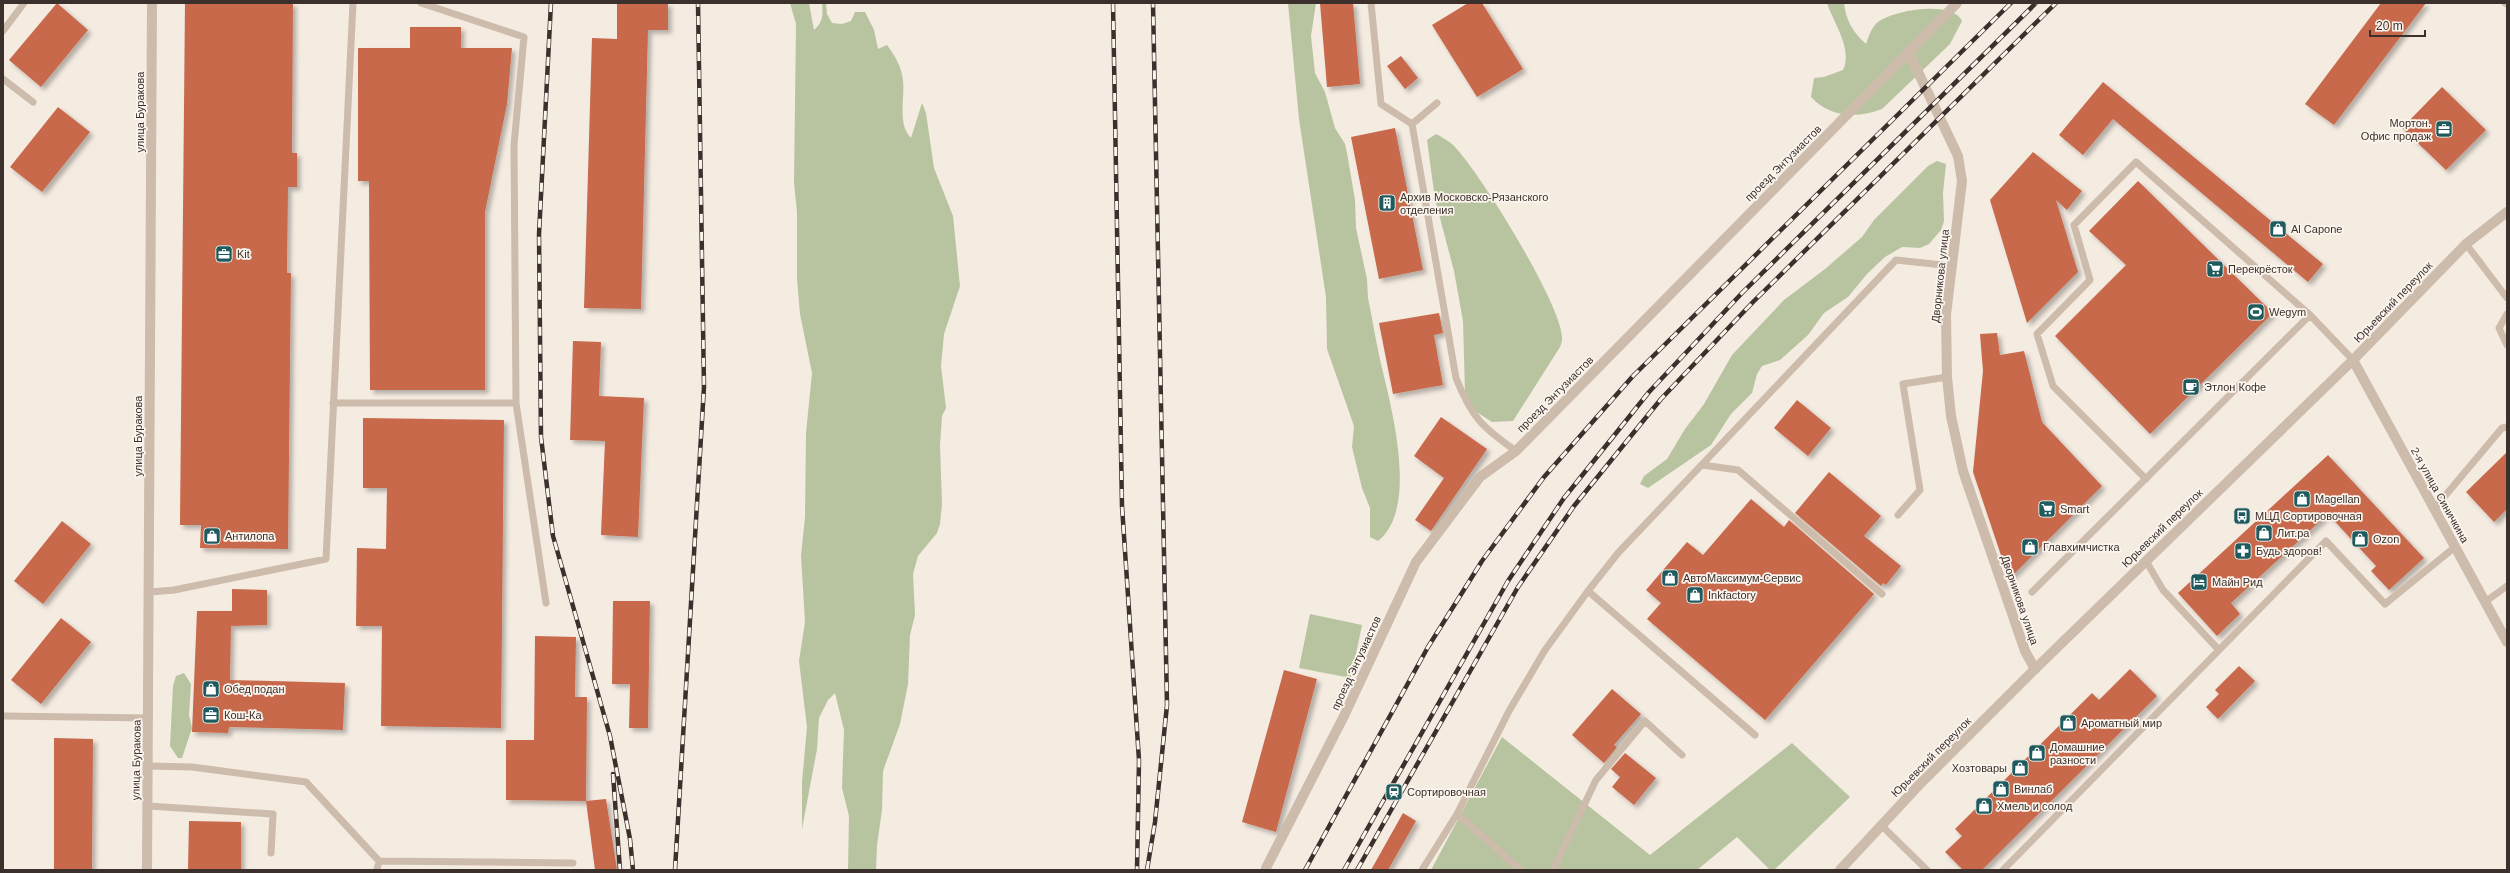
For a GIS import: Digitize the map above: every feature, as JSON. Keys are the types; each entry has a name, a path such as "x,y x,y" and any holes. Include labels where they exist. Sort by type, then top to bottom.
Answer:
{"street":[{"name":"улица Буракова","path":"147,870 150,592 152,3"},
{"name":"проезд Энтузиастов","path":"1266,868 1344,716 1416,562 1480,477 1516,451 1908,51 1957,3"},
{"name":"Дворникова улица","path":"1908,51 1958,156 1962,181 1946,315 1947,378 1951,416 1963,471 2025,651 2035,669"},
{"name":"Юрьевский переулок","path":"1840,870 1881,825 2035,669 2353,360 2466,244 2507,212"},
{"name":"2-я улица Синичкина","path":"2353,360 2507,642"}],"lane":[{"path":"3,31 24,3"},
{"path":"150,592 174,590 326,559 353,3"},
{"path":"422,3 524,37 514,145 516,403 546,604"},
{"path":"1371,3 1381,104 1412,124 1456,378 1467,406 1488,431 1516,451"},
{"path":"3,79 33,102"},
{"path":"1412,124 1436,103"},
{"path":"2146,479 2053,386 2037,334 2090,280 2074,225 2136,162 2310,315 2353,360"},
{"path":"2466,244 2507,298"},
{"path":"1422,870 1457,814 1510,711 1545,650 1618,553 1896,260 1952,266"},
{"path":"2507,314 2499,328 2507,344"},
{"path":"2032,592 2310,315"},
{"path":"1898,515 1920,490 1903,384 1947,378"},
{"path":"333,403 516,403"},
{"path":"2434,509 2502,428 2507,426"},
{"path":"1702,464 1738,470 1882,594"},
{"path":"2003,870 2218,649 2326,541 2385,604 2455,547"},
{"path":"2146,561 2163,590 2218,649"},
{"path":"2485,602 2507,586"},
{"path":"1588,591 1755,735"},
{"path":"3,716 149,718"},
{"path":"1552,870 1596,780 1645,721 1682,755"},
{"path":"148,766 192,768 306,782 378,861 574,863"},
{"path":"148,806 273,814 272,853"},
{"path":"1457,814 1521,870"},
{"path":"1881,825 1927,870"},
{"path":"377,870 378,861"}],"green space":[{"path":"790,3 809,3 814,30 822,18 822,3 826,3 827,14 832,23 842,24 851,21 855,12 865,12 874,30 878,49 887,45 900,66 903,88 902,111 904,126 911,138 922,103 926,113 934,168 953,216 960,286 944,334 941,366 946,408 942,416 940,445 942,504 940,524 937,533 918,556 913,574 915,615 910,635 908,684 900,724 883,771 882,810 877,845 876,870 848,870 849,816 842,788 844,730 835,693 828,700 819,718 817,749 802,829 802,782 807,727 799,661 805,622 801,556 805,517 806,433 812,373 800,314 797,278 797,212 794,183 796,24"},
{"path":"1288,3 1316,3 1311,36 1315,73 1325,92 1335,128 1345,144 1355,200 1356,228 1367,279 1368,298 1394,425 1400,479 1398,504 1391,525 1378,541 1370,537 1370,508 1362,488 1352,447 1354,426 1327,349 1326,297 1299,119"},
{"path":"1827,3 1844,3 1848,21 1857,35 1866,44 1870,32 1878,22 1909,11 1936,9 1947,11 1956,15 1962,21 1950,44 1882,109 1863,114 1844,114 1826,109 1811,97 1814,78 1824,77 1843,70 1845,62 1846,54 1844,45"},
{"path":"1436,134 1452,144 1480,180 1517,238 1535,270 1559,323 1562,339 1560,347 1513,421 1492,422 1475,411 1465,392 1463,321 1454,271 1435,199 1427,140"},
{"path":"1937,161 1946,164 1943,193 1944,221 1941,230 1929,244 1920,248 1902,247 1885,257 1867,274 1848,297 1824,313 1808,335 1780,360 1762,366 1757,374 1752,393 1731,414 1711,445 1648,488 1640,484 1644,476 1667,459 1685,429 1704,404 1732,355 1784,300 1825,269 1862,237 1874,220 1928,166"},
{"path":"1310,614 1362,625 1351,678 1299,668"},
{"path":"184,673 191,684 189,715 192,728 182,758 178,758 170,746 173,686 176,676"},
{"path":"1502,737 1650,855 1792,743 1850,797 1774,870 1770,870 1737,837 1697,870 1431,870"}],"building":[{"path":"57,3 88,30 41,87 9,60"},
{"path":"185,3 293,3 292,153 297,153 297,187 288,187 287,273 291,273 288,549 200,548 201,525 180,525"},
{"path":"617,3 668,3 668,30 648,30 641,309 584,308 592,38 617,39"},
{"path":"1320,3 1353,3 1360,84 1327,87"},
{"path":"1468,3 1482,3 1523,69 1477,97 1432,25"},
{"path":"2381,3 2426,3 2334,125 2305,104"},
{"path":"410,27 461,27 461,48 512,48 507,104 485,212 485,390 370,390 369,181 358,181 358,48 410,48"},
{"path":"1401,56 1418,78 1405,89 1387,66"},
{"path":"2103,82 2323,264 2308,282 2113,119 2083,155 2059,135"},
{"name":"Мортон. Офис продаж","path":"2442,87 2486,130 2446,170 2402,128"},
{"path":"58,107 90,132 42,192 10,167"},
{"name":"Архив Московско-Рязанского отделения","path":"1395,128 1423,270 1379,279 1351,137"},
{"path":"2033,152 2082,191 2067,210 2056,200 2078,272 2027,323 1990,200"},
{"path":"2138,181 2273,313 2150,434 2055,336 2126,265 2089,231"},
{"path":"1439,313 1443,333 1434,335 1443,385 1393,394 1379,323"},
{"path":"1997,333 2000,355 2024,351 2042,422 2102,486 2009,579 1973,472 1983,371 1980,334"},
{"path":"573,341 601,342 599,396 644,398 638,537 601,535 605,441 570,440"},
{"path":"1797,400 1831,428 1808,456 1774,428"},
{"path":"1441,417 1487,449 1431,531 1415,520 1444,478 1414,456"},
{"path":"363,418 504,420 501,728 381,726 382,626 356,626 357,548 386,549 387,488 363,488"},
{"path":"2507,452 2507,509 2494,522 2466,492"},
{"path":"2328,455 2424,558 2389,590 2371,571 2376,566 2328,514 2231,603 2240,614 2217,636 2178,593"},
{"path":"1829,472 1881,516 1864,536 1901,566 1886,585 1883,583 1881,586 1795,513"},
{"path":"1751,499 1784,527 1789,520 1874,594 1765,720 1647,619 1661,603 1646,590 1687,542 1703,555"},
{"path":"62,521 91,544 43,604 14,581"},
{"path":"232,589 267,590 267,625 231,626 230,680 345,683 343,730 229,727 228,733 192,732 197,611 232,611"},
{"path":"613,601 650,601 648,728 629,728 630,684 612,684"},
{"path":"61,618 91,642 41,704 11,680"},
{"path":"535,636 576,637 575,697 587,697 586,801 506,800 506,740 534,740"},
{"path":"2239,666 2255,681 2218,719 2206,707 2219,694 2215,690"},
{"path":"2130,669 2157,696 1982,870 1963,870 1945,852 1962,836 1955,829 2092,693 2099,700"},
{"path":"1284,670 1317,679 1276,832 1242,822"},
{"path":"1612,689 1641,714 1614,745 1617,747 1604,763 1572,735"},
{"path":"54,738 93,739 92,870 54,870"},
{"path":"1625,753 1656,778 1634,805 1612,787 1620,777 1611,769"},
{"path":"606,799 617,870 595,870 586,801"},
{"path":"1403,813 1416,821 1388,870 1371,870"},
{"path":"189,821 241,822 241,870 188,870"}],"railway":[{"path":"551,3 539,234 541,437 553,536 610,736 630,839 633,870"},
{"path":"675,870 704,387 698,3"},
{"path":"1113,3 1122,506 1139,760 1137,870"},
{"path":"1147,870 1155,822 1167,705 1153,3"},
{"path":"1305,870 1428,647 1482,561 1544,477 1633,376 2011,3"},
{"path":"1344,870 1508,581 1564,498 1649,392 1742,293 2036,3"},
{"path":"1357,870 1518,587 1574,506 1661,399 1753,302 2056,3"},
{"path":"613,774 620,870"}],"place":[{"name":"Мортон. Офис продаж","path":"2444,129"},
{"name":"Архив Московско-Рязанского отделения","path":"1387,203"},
{"name":"Al Capone","path":"2278,229"},
{"name":"Kit","path":"224,254"},
{"name":"Перекрёсток","path":"2215,269"},
{"name":"Wegym","path":"2256,312"},
{"name":"Этлон Кофе","path":"2191,387"},
{"name":"Magellan","path":"2302,499"},
{"name":"Smart","path":"2047,509"},
{"name":"МЦД Сортировочная","path":"2242,516"},
{"name":"Лит.ра","path":"2264,533"},
{"name":"Антилопа","path":"212,536"},
{"name":"Ozon","path":"2360,539"},
{"name":"Главхимчистка","path":"2030,547"},
{"name":"Будь здоров!","path":"2243,551"},
{"name":"АвтоМаксимум-Сервиc","path":"1670,578"},
{"name":"Майн Рид","path":"2199,582"},
{"name":"Inkfactory","path":"1695,595"},
{"name":"Обед подан","path":"211,689"},
{"name":"Кош-Ка","path":"211,715"},
{"name":"Ароматный мир","path":"2068,723"},
{"name":"Домашние разности","path":"2037,753"},
{"name":"Хозтовары","path":"2020,768"},
{"name":"Винлаб","path":"2001,789"},
{"name":"Сортировочная","path":"1394,792"},
{"name":"Хмель и солод","path":"1984,806"}]}
